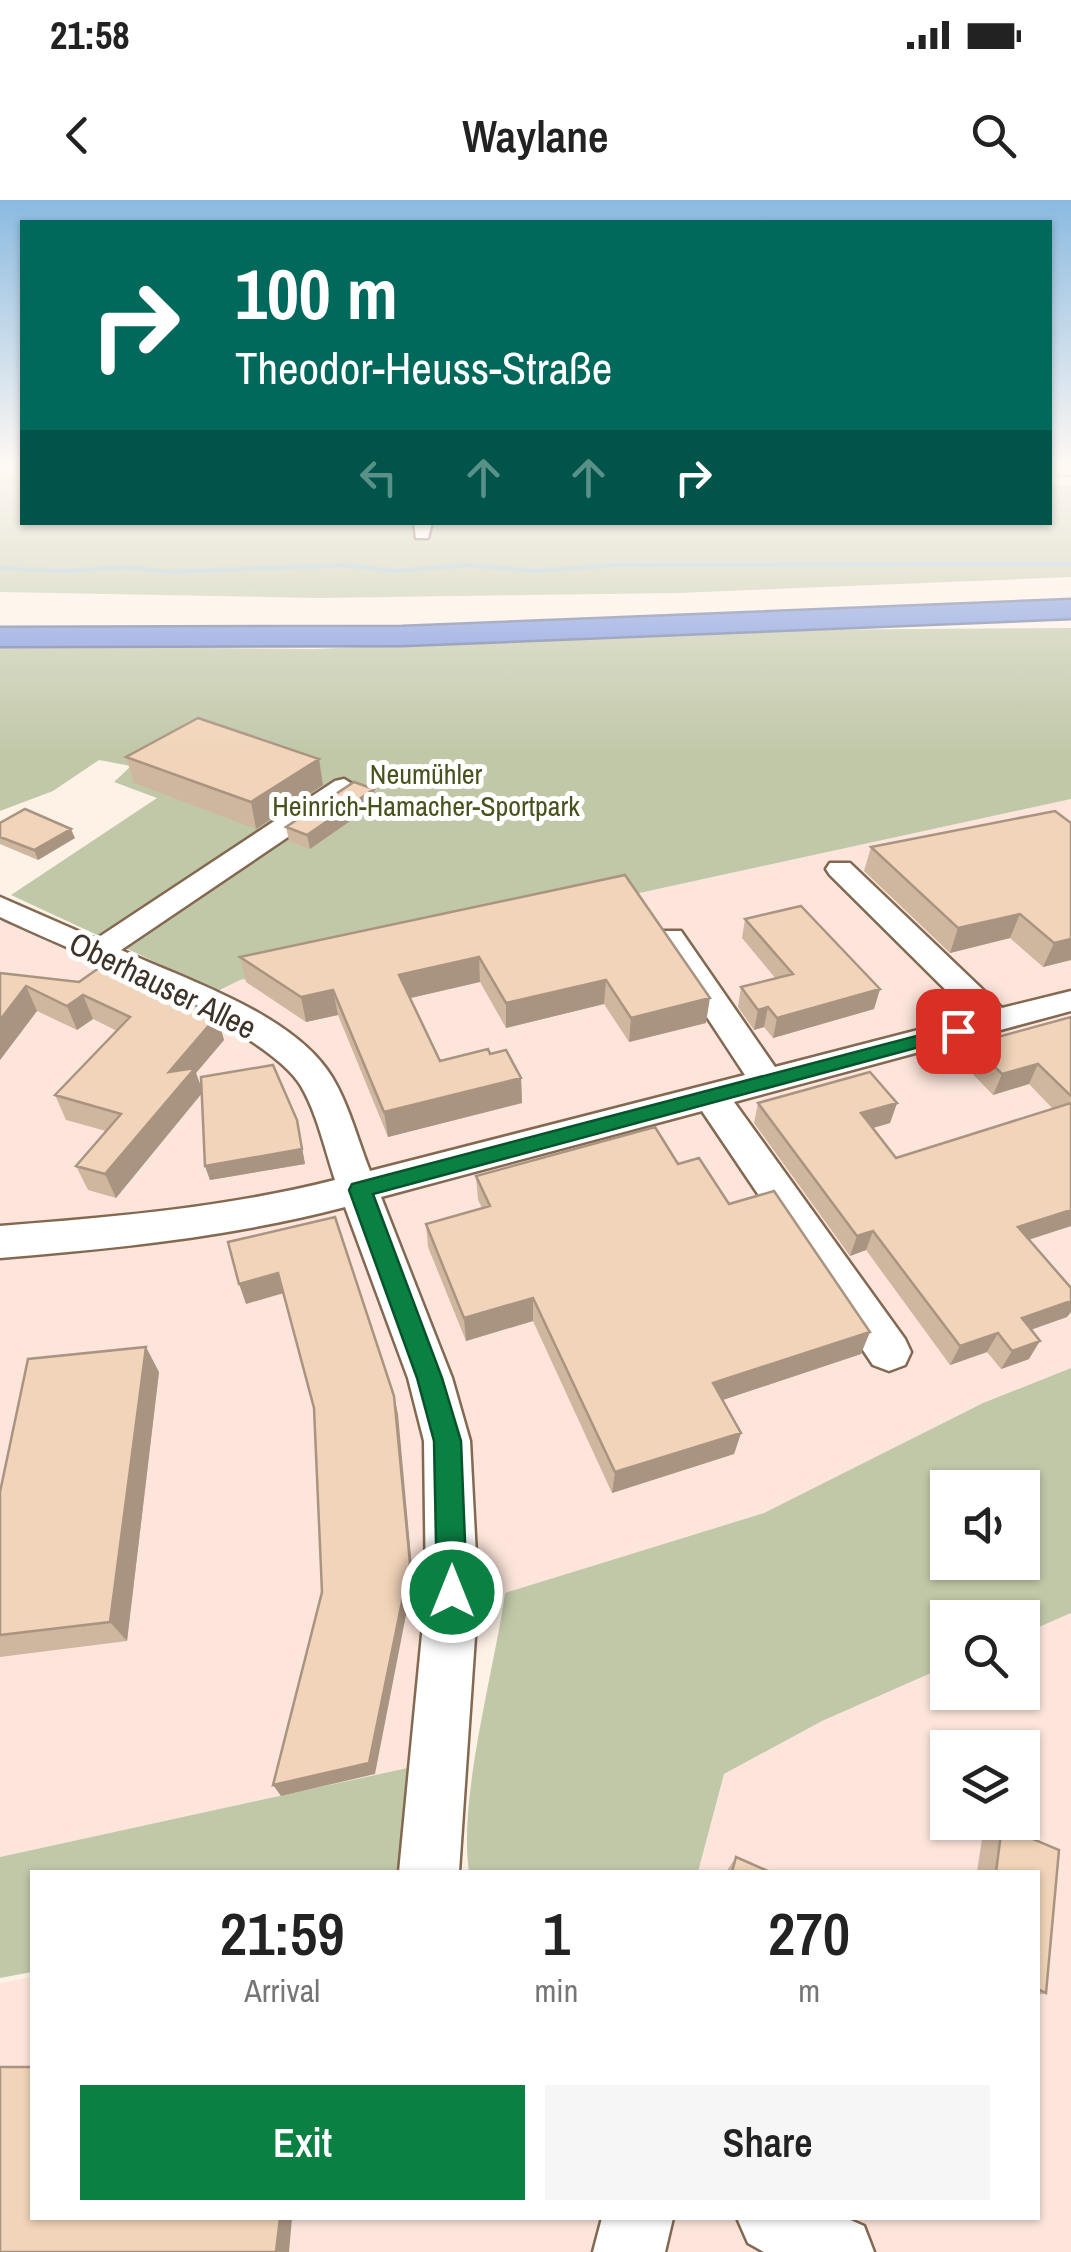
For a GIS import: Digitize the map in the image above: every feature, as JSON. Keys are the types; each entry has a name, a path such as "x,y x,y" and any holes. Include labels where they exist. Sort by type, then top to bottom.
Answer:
{"highway":[{"path":"0,618 130,623 394,620 1071,592"},
{"path":"0,637 124,641 390,638 1071,609"}],"street":[{"path":"98,952 344,787"},
{"path":"840,869 996,1020"},
{"name":"Oberhauser Allee","path":"0,906 246,1021 288,1049 316,1081 430,1378 447,1441 452,1592 428,1870"},
{"path":"670,938 768,1081"},
{"path":"0,1242 177,1227 265,1214 1071,1000"},
{"path":"711,1096 890,1352"},
{"path":"629,2252 637,2220"},
{"path":"778,2220 838,2252"}],"shaded area":[{"path":"1071,799 1071,1368 983,1403 764,1513 505,1593 423,1602 412,1767 0,1857 0,916 193,1008 240,980"},
{"path":"1071,1613 1071,2252 0,2252 0,1983 30,1977 30,2220 1040,2220 1040,1870 699,1870 724,1774 822,1721 930,1673 930,1710 1040,1710 1040,1627"}],"green space":[{"path":"0,563 1071,563 1071,577 679,593 318,598 0,592"},
{"name":"Neumühler Heinrich-Hamacher-Sportpark","path":"1071,628 1071,799 240,980 218,991 11,895 157,798 114,782 131,766 99,760 53,791 0,811 0,646 315,649 766,630"},
{"path":"1071,1368 1071,1613 1040,1627 1040,1600 930,1600 930,1673 822,1721 724,1774 699,1870 469,1870 468,1808 505,1593 764,1513 983,1403"},
{"path":"412,1767 401,1870 30,1870 30,1972 0,1978 0,1857"}],"building":[{"path":"198,718 319,759 251,802 126,757"},
{"path":"354,782 374,789 307,835 286,827"},
{"path":"25,809 71,829 34,850 0,837 0,823"},
{"path":"1055,811 1071,823 1071,939 1054,943 1020,914 958,928 871,847"},
{"path":"625,875 710,998 631,1018 606,980 506,1003 479,957 399,975 440,1061 488,1049 490,1054 506,1050 521,1078 384,1112 333,990 301,997 240,957"},
{"path":"801,906 880,989 777,1018 768,1007 758,1010 741,987 793,974 745,919"},
{"path":"106,963 217,1016 169,1072 195,1068 105,1174 76,1166 121,1114 55,1095 130,1017 83,995 67,1006 26,986 0,1020 0,973 79,982"},
{"path":"1071,1017 1071,1096 1038,1064 1002,1074 972,1044"},
{"path":"273,1065 297,1120 302,1149 205,1166 201,1077"},
{"path":"870,1072 897,1103 861,1113 896,1158 1071,1103 1071,1210 1018,1227 1071,1288 1071,1301 1022,1318 1040,1341 1012,1351 998,1333 960,1346 873,1231 857,1236 758,1103"},
{"path":"655,1127 678,1164 699,1158 729,1204 774,1191 870,1332 713,1383 741,1433 615,1472 533,1298 464,1318 426,1224 490,1206 476,1176"},
{"path":"335,1217 394,1396 410,1563 369,1763 273,1785 322,1592 314,1408 278,1273 239,1284 228,1242"},
{"path":"146,1347 110,1622 0,1635 0,1492 28,1359"},
{"path":"1000,1840 1035,1840 1059,1850 1046,1993 1040,1990 1040,1870 996,1870"},
{"path":"736,1857 765,1870 733,1870"},
{"path":"0,2067 30,2067 30,2220 280,2220 276,2252 0,2252"}],"waterway":[{"path":"0,568 64,571 128,567 169,572 344,565 395,571 467,565 536,571 615,565 1071,564"}],"route":[{"path":"452,1592 447,1441 430,1378 360,1190 958,1031"}]}
